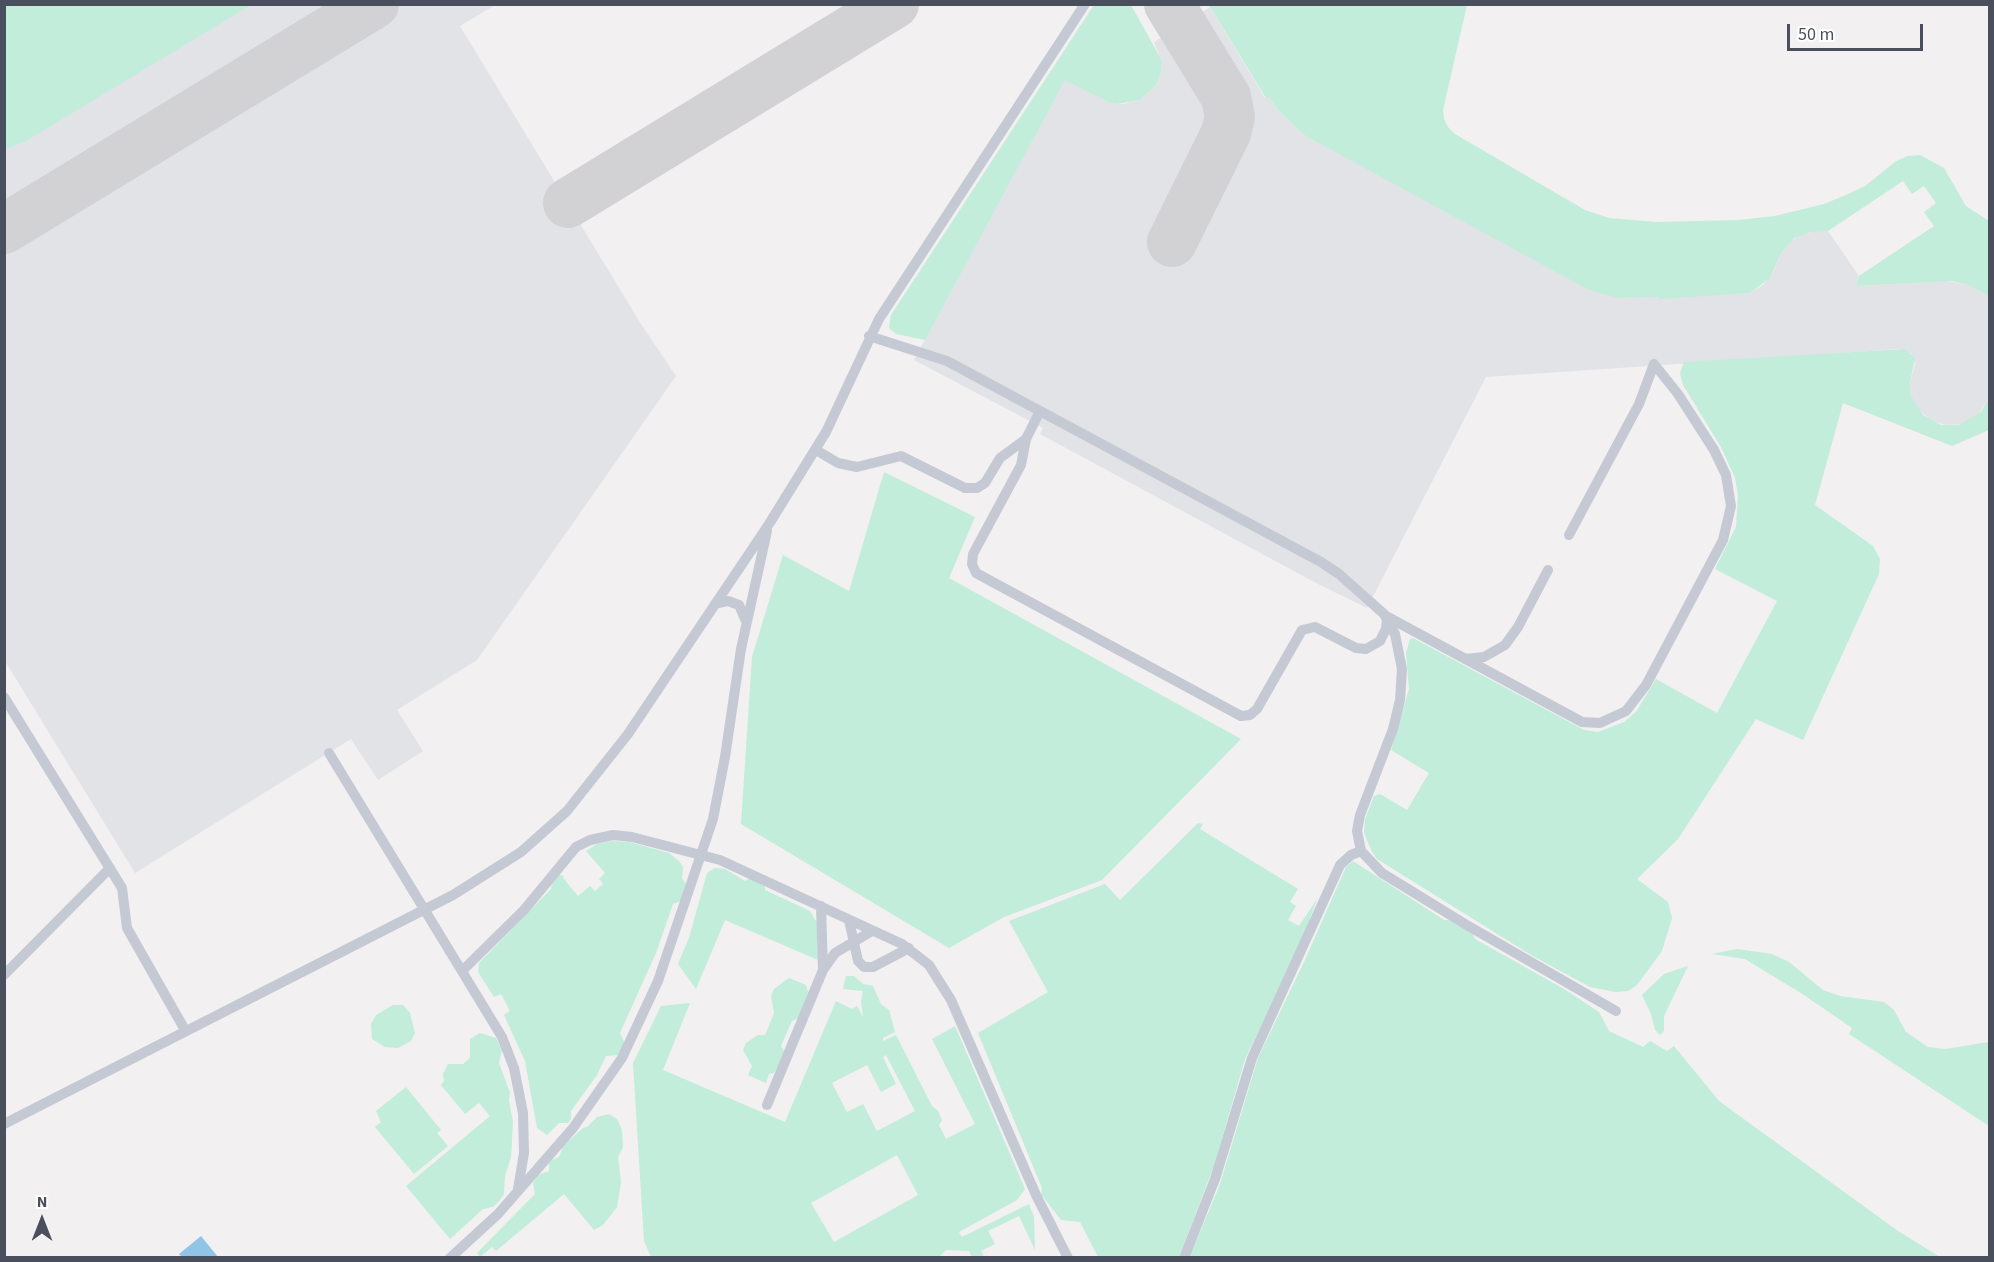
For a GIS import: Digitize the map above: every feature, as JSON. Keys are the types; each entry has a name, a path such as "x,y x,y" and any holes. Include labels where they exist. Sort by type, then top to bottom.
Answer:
{"lane":[{"path":"8,1122 425,909 503,865 538,838 567,811 628,734 769,524 816,450 869,336 1084,4"},
{"path":"869,336 946,361 1040,411 1321,562 1339,574 1385,616 1582,722 1591,723 1617,717 1626,711 1646,685 1723,540 1731,506 1726,475 1714,450 1678,394 1654,364 1639,404 1569,535"},
{"path":"1040,411 1026,439 1021,465 973,554 972,564 976,573 1241,716 1250,715 1257,709 1302,630 1315,627 1356,648 1366,649 1380,641 1386,630 1385,616"},
{"path":"816,450 838,463 857,467 901,456 971,489 982,486 1000,458 1026,439"},
{"path":"450,1257 515,1195 573,1128 622,1058 658,981 703,853 725,757 746,623 769,524"},
{"path":"1465,659 1484,657 1505,645 1518,627 1548,570"},
{"path":"715,604 728,600 739,605 744,611 746,623"},
{"path":"1385,616 1395,634 1400,656 1400,700 1393,729 1358,824 1361,851 1366,860 1382,873 1486,937 1616,1011"},
{"path":"4,697 124,892 127,928 185,1030"},
{"path":"329,753 502,1037 516,1078 525,1138 523,1167 515,1195"},
{"path":"463,970 516,919 572,851 584,842 620,835 703,853 821,906 909,948 928,965 951,1000 1036,1195 1068,1257"},
{"path":"1184,1257 1212,1188 1252,1058 1301,957 1340,865 1351,855 1361,851"},
{"path":"4,975 110,868"},
{"path":"821,906 823,970"},
{"path":"849,920 859,963 866,967 873,967 909,948"},
{"path":"767,1105 823,970 835,953 872,931"}],"shaded area":[{"path":"5,5 495,5 460,26 641,324 676,376 477,660 397,710 423,751 378,780 351,739 135,873 5,661"},
{"path":"1210,7 1265,98 1269,96 1278,110 1304,135 1617,298 1750,293 1763,285 1773,273 1781,253 1790,242 1799,235 1816,231 1828,231 1859,276 1856,286 1946,281 1966,284 1989,296 1989,398 1978,415 1964,424 1946,425 1932,421 1916,408 1911,396 1910,383 1915,364 1912,354 1899,349 1486,377 1367,608 1316,583 1040,434 1043,428 914,360 1065,79 1110,103 1123,104 1140,100 1156,85 1161,73 1161,59 1154,42"}],"green space":[{"path":"5,4 251,5 24,142 5,149"},
{"path":"1094,5 1131,5 1161,59 1161,73 1156,85 1140,100 1117,104 1110,103 1065,80 925,340 896,334 889,328 891,315"},
{"path":"1209,5 1467,5 1443,110 1448,127 1455,134 1585,210 1609,218 1656,222 1739,220 1775,216 1824,204 1846,195 1865,186 1895,162 1907,156 1920,155 1944,168 1966,206 1989,221 1989,296 1966,284 1951,281 1856,286 1859,276 1934,226 1924,212 1936,203 1924,186 1912,194 1903,181 1828,231 1810,232 1794,238 1781,253 1770,278 1750,293 1659,299 1659,297 1617,298 1589,290 1304,135 1278,110 1269,97 1266,98"},
{"path":"1905,349 1915,358 1910,383 1911,396 1923,415 1941,425 1959,425 1981,412 1989,398 1989,430 1952,446 1843,403 1815,505 1873,546 1880,559 1879,574 1803,740 1756,719 1678,839 1637,879 1668,902 1672,918 1662,951 1637,985 1628,991 1616,992 1590,987 1531,955 1377,859 1364,833 1365,819 1374,796 1380,794 1407,810 1429,773 1391,750 1409,689 1406,653 1410,639 1413,638 1584,730 1598,732 1624,722 1636,712 1656,679 1717,713 1777,601 1715,569 1736,527 1738,495 1735,478 1721,447 1683,385 1680,373 1684,362"},
{"path":"884,472 975,517 949,578 1241,739 1102,880 1004,917 949,948 741,824 752,657 783,555 849,591"},
{"path":"1198,823 1203,824 1200,829 1298,889 1290,902 1296,906 1288,920 1299,926 1317,899 1296,956 1245,1059 1214,1166 1179,1257 1098,1257 1080,1222 1061,1220 1041,1194 1042,1188 978,1033 1048,992 1009,921 1105,884 1120,900"},
{"path":"612,841 629,842 669,853 683,867 682,878 686,884 681,901 673,904 656,953 620,1033 625,1044 620,1055 606,1056 597,1075 571,1111 571,1119 568,1123 559,1123 547,1135 537,1128 525,1061 504,1015 510,1011 501,994 494,997 478,972 479,963 551,889 552,882 559,875 564,876 563,878 578,896 590,886 595,891 603,884 599,879 605,873 586,851 597,844"},
{"path":"1353,861 1444,920 1449,920 1473,934 1475,939 1564,989 1599,1012 1609,1031 1643,1047 1650,1041 1667,1051 1674,1046 1719,1101 1898,1231 1940,1257 1189,1258 1219,1187 1258,1058 1346,867"},
{"path":"715,868 725,869 745,881 750,878 765,886 765,890 810,911 817,923 818,960 725,920 696,989 678,964 689,938 707,873"},
{"path":"1737,949 1772,954 1789,962 1823,990 1840,996 1884,1002 1894,1010 1906,1032 1928,1047 1945,1049 1989,1042 1989,1126 1849,1034 1852,1028 1804,995 1745,959 1712,954"},
{"path":"1688,966 1664,1016 1664,1031 1660,1035 1655,1030 1651,1014 1642,995 1664,974"},
{"path":"846,976 854,976 863,984 873,986 881,1004 889,1010 895,1032 883,1038 883,1041 896,1035 932,1106 938,1111 942,1120 939,1125 946,1139 975,1124 932,1039 955,1026 1025,1189 1017,1200 959,1232 962,1237 1029,1204 1034,1217 1035,1250 1019,1216 988,1231 995,1244 981,1251 984,1257 972,1257 969,1251 946,1250 938,1258 651,1257 644,1241 633,1063 661,1006 690,1003 663,1070 785,1122 836,1001 852,1009 857,1006 863,1017 861,1001 863,991 843,989","holes":["886,1055 915,1111 877,1131 863,1104 847,1112 832,1083 867,1065 881,1092 896,1084 883,1057","897,1155 918,1195 834,1242 811,1203"]},
{"path":"789,978 806,985 808,992 799,1018 792,1021 781,1046 784,1051 780,1063 774,1073 769,1074 766,1083 748,1075 752,1066 743,1050 746,1043 758,1035 765,1035 774,1013 771,996 774,989"},
{"path":"393,1005 403,1005 410,1013 415,1033 411,1041 398,1048 385,1047 372,1039 371,1024 376,1015"},
{"path":"480,1033 496,1038 502,1050 499,1063 510,1093 509,1101 513,1122 511,1157 505,1176 504,1194 499,1201 493,1207 483,1209 450,1239 406,1186 490,1116 479,1103 465,1114 441,1085 448,1064 463,1064 470,1058 470,1039"},
{"path":"406,1087 441,1130 437,1133 448,1146 414,1174 375,1127 381,1122 376,1111"},
{"path":"609,1114 617,1119 622,1130 623,1147 618,1157 621,1182 617,1207 603,1225 594,1230 564,1194 496,1251 492,1247 480,1257 477,1253 535,1194 533,1183 538,1175 549,1171 549,1161 559,1157 563,1146 597,1117"}],"water":[{"path":"201,1236 218,1257 182,1257 179,1254"}],"taxiway":[{"path":"4,229 374,4"},
{"path":"568,203 894,4"},
{"path":"1169,4 1226,97 1230,117 1226,133 1172,242"}]}
